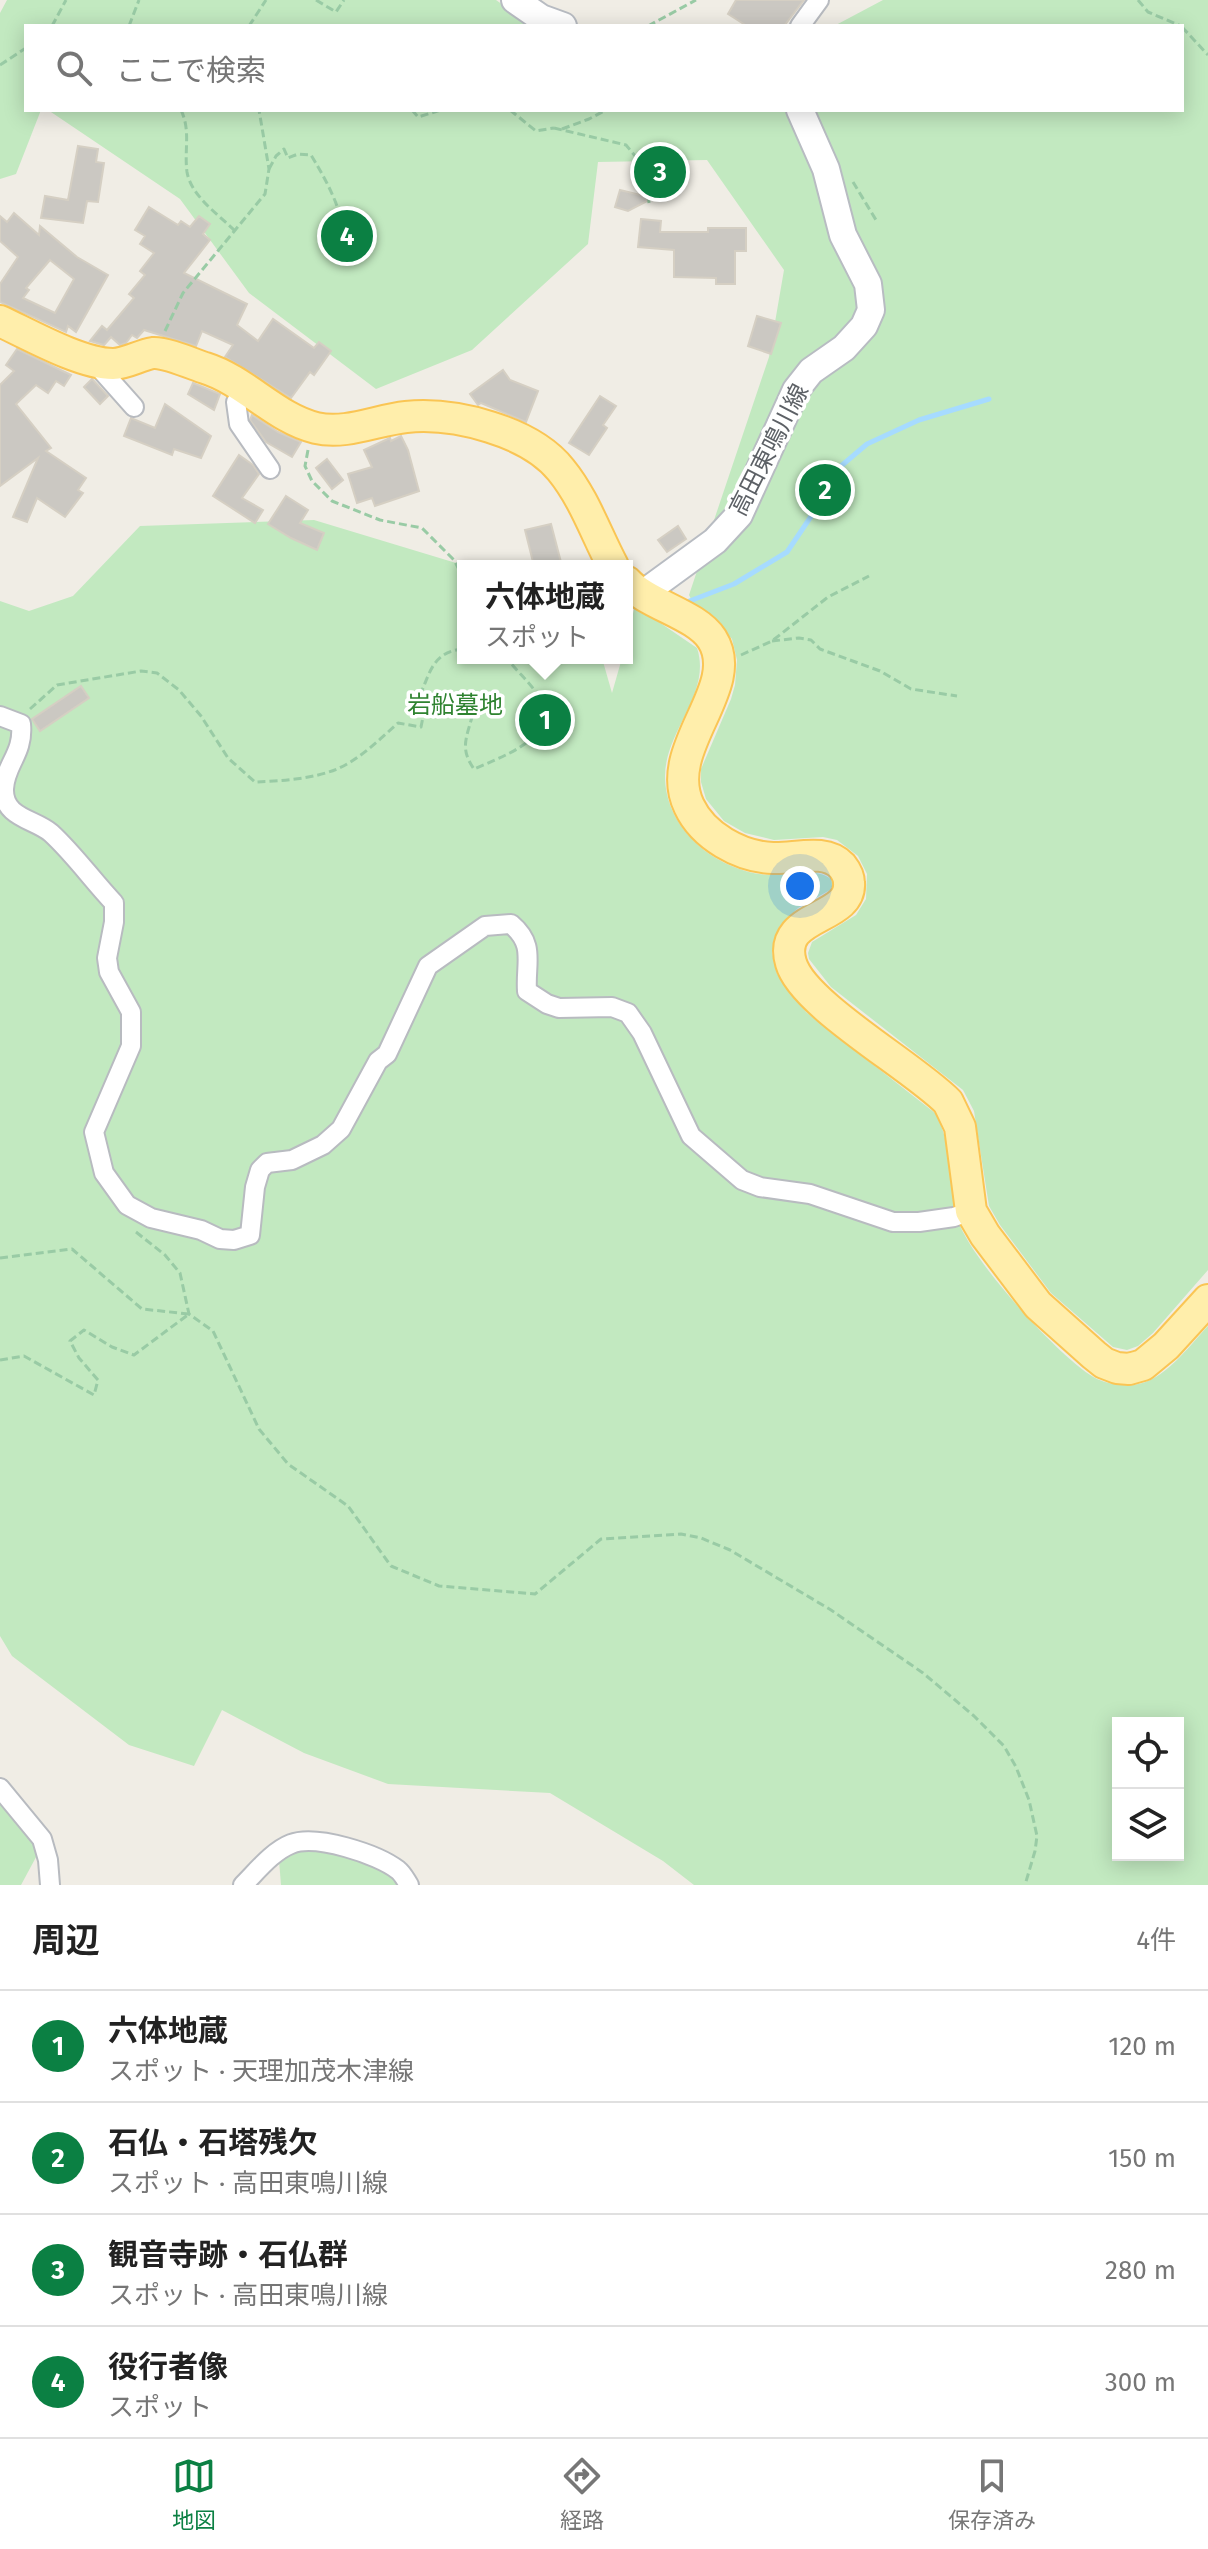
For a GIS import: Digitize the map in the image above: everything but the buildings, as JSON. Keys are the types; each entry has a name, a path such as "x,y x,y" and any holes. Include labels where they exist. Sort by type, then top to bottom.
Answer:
{"main road":[{"path":"515,0 541,18 558,24"},
{"name":"高田東鳴川線","path":"634,588 715,541 739,515 796,390 811,371 844,348 864,326 871,310 868,284 843,235 826,169 801,112"},
{"path":"0,321 64,351 92,360 114,365 156,352 210,369 246,387 294,421 319,429 347,429 408,417 459,420 504,431 535,447 561,469 581,501 610,560"},
{"path":"634,588 711,637 718,662 714,692 683,765 683,785 689,807 713,836 738,850 774,858 821,856 844,868 850,886 846,898 838,906 799,928 790,944 792,967 818,1000 948,1102 960,1127 971,1211 985,1235 1038,1305 1104,1363 1123,1369 1143,1365 1166,1346 1208,1300"}],"street":[{"path":"801,24 819,0"},
{"path":"92,360 134,407"},
{"path":"246,387 236,402 239,424 270,469"},
{"path":"8,718 21,724 22,740 4,791 8,807 24,820 49,832 114,903 107,958 109,972 131,1012 131,1046 94,1132 104,1173 127,1205 151,1218 201,1230 220,1239 234,1240 250,1235 260,1170 267,1163 292,1160 323,1145 341,1129 378,1061 387,1054 428,966 485,926 511,924 525,940 529,953 527,991 559,1008 612,1007 628,1013 642,1033 691,1136 742,1180 760,1187 810,1194 893,1222 919,1222 971,1211"},
{"path":"0,1788 42,1839 50,1885"},
{"path":"243,1885 288,1844 308,1839 371,1854 401,1872 409,1885"}],"path":[{"path":"53,24 66,0"},
{"path":"130,24 139,0"},
{"path":"250,24 266,0"},
{"path":"316,0 336,12 344,0"},
{"path":"652,24 696,0"},
{"path":"1138,0 1148,12 1176,24"},
{"path":"1184,29 1208,55"},
{"path":"0,65 24,49"},
{"path":"182,112 187,123 187,174 197,194 235,231"},
{"path":"156,352 183,293 265,194 269,169 259,112"},
{"path":"414,112 418,117 434,112"},
{"path":"512,112 536,131 563,129 601,112"},
{"path":"554,128 626,145 646,169 649,203"},
{"path":"269,169 284,149 288,158 298,154 311,155 339,211 343,227 341,234"},
{"path":"319,429 309,447 305,466 312,481 332,501 380,520 422,528 457,566"},
{"path":"772,641 828,597 869,576"},
{"path":"718,662 772,641 799,638 811,640 820,649 880,671 911,689 957,696"},
{"path":"457,649 450,650 431,666 416,703 472,717 465,755 474,769 513,751 538,735 545,720 542,700 512,664"},
{"path":"8,718 57,685 141,671 157,673 179,690 201,716 228,758 255,782 336,770 363,754 398,723 421,727 425,707"},
{"path":"135,1230 165,1255 180,1273 189,1314"},
{"path":"0,1258 72,1249 142,1309 189,1314 213,1331 259,1429 288,1464 348,1506 391,1566 439,1586 535,1594 601,1539 681,1534 701,1538 730,1550 831,1610 923,1673 1004,1746 1029,1800 1037,1836 1025,1885"},
{"path":"0,1360 24,1356 94,1395 98,1380 79,1358 70,1341 84,1330 112,1347 134,1355 189,1314"}],"green space":[{"path":"7,0 496,0 529,24 24,24 24,112 40,112 16,174 0,179 0,13"},
{"path":"883,0 1208,0 1208,1270 1153,1333 1138,1346 1127,1350 1113,1347 1051,1293 1000,1225 989,1206 974,1111 963,1090 831,987 809,959 812,942 856,915 866,899 867,874 858,856 837,840 823,837 774,840 745,833 724,821 706,799 701,769 731,699 737,660 732,639 719,625 698,613 689,595 699,565 805,396 819,378 872,332 852,231 812,112 1184,112 1184,24 838,24"},
{"path":"51,112 788,112 815,173 857,288 859,307 854,319 836,339 786,384 729,508 711,529 769,357 784,270 707,160 598,162 588,244 472,350 376,389 249,293 180,199"},
{"name":"岩船墓地","path":"314,520 457,563 457,664 604,664 612,693 620,664 633,664 633,614 636,602 653,618 697,648 700,665 698,681 667,759 667,795 673,812 682,827 708,853 741,870 768,875 806,872 831,879 833,885 830,890 798,908 779,927 772,952 777,974 806,1012 935,1113 945,1138 958,1220 979,1258 1018,1307 1062,1352 1081,1369 1106,1382 1133,1385 1155,1377 1175,1362 1208,1326 1208,1885 694,1885 663,1861 550,1793 388,1784 304,1753 222,1710 194,1766 129,1745 12,1656 0,1636 0,601 29,611 73,596 140,526"},
{"path":"0,1800 42,1846 21,1885 0,1885"},
{"path":"320,1848 381,1865 403,1885 281,1885 279,1860 286,1852"}],"waterway":[{"path":"687,602 734,584 787,552 812,515 821,483 867,444 919,420 989,399"}],"place":[{"name":"観音寺跡・石仏群","path":"660,172"},
{"name":"役行者像","path":"347,236"},
{"name":"石仏・石塔残欠","path":"825,490"},
{"name":"六体地蔵","path":"545,720"}]}
